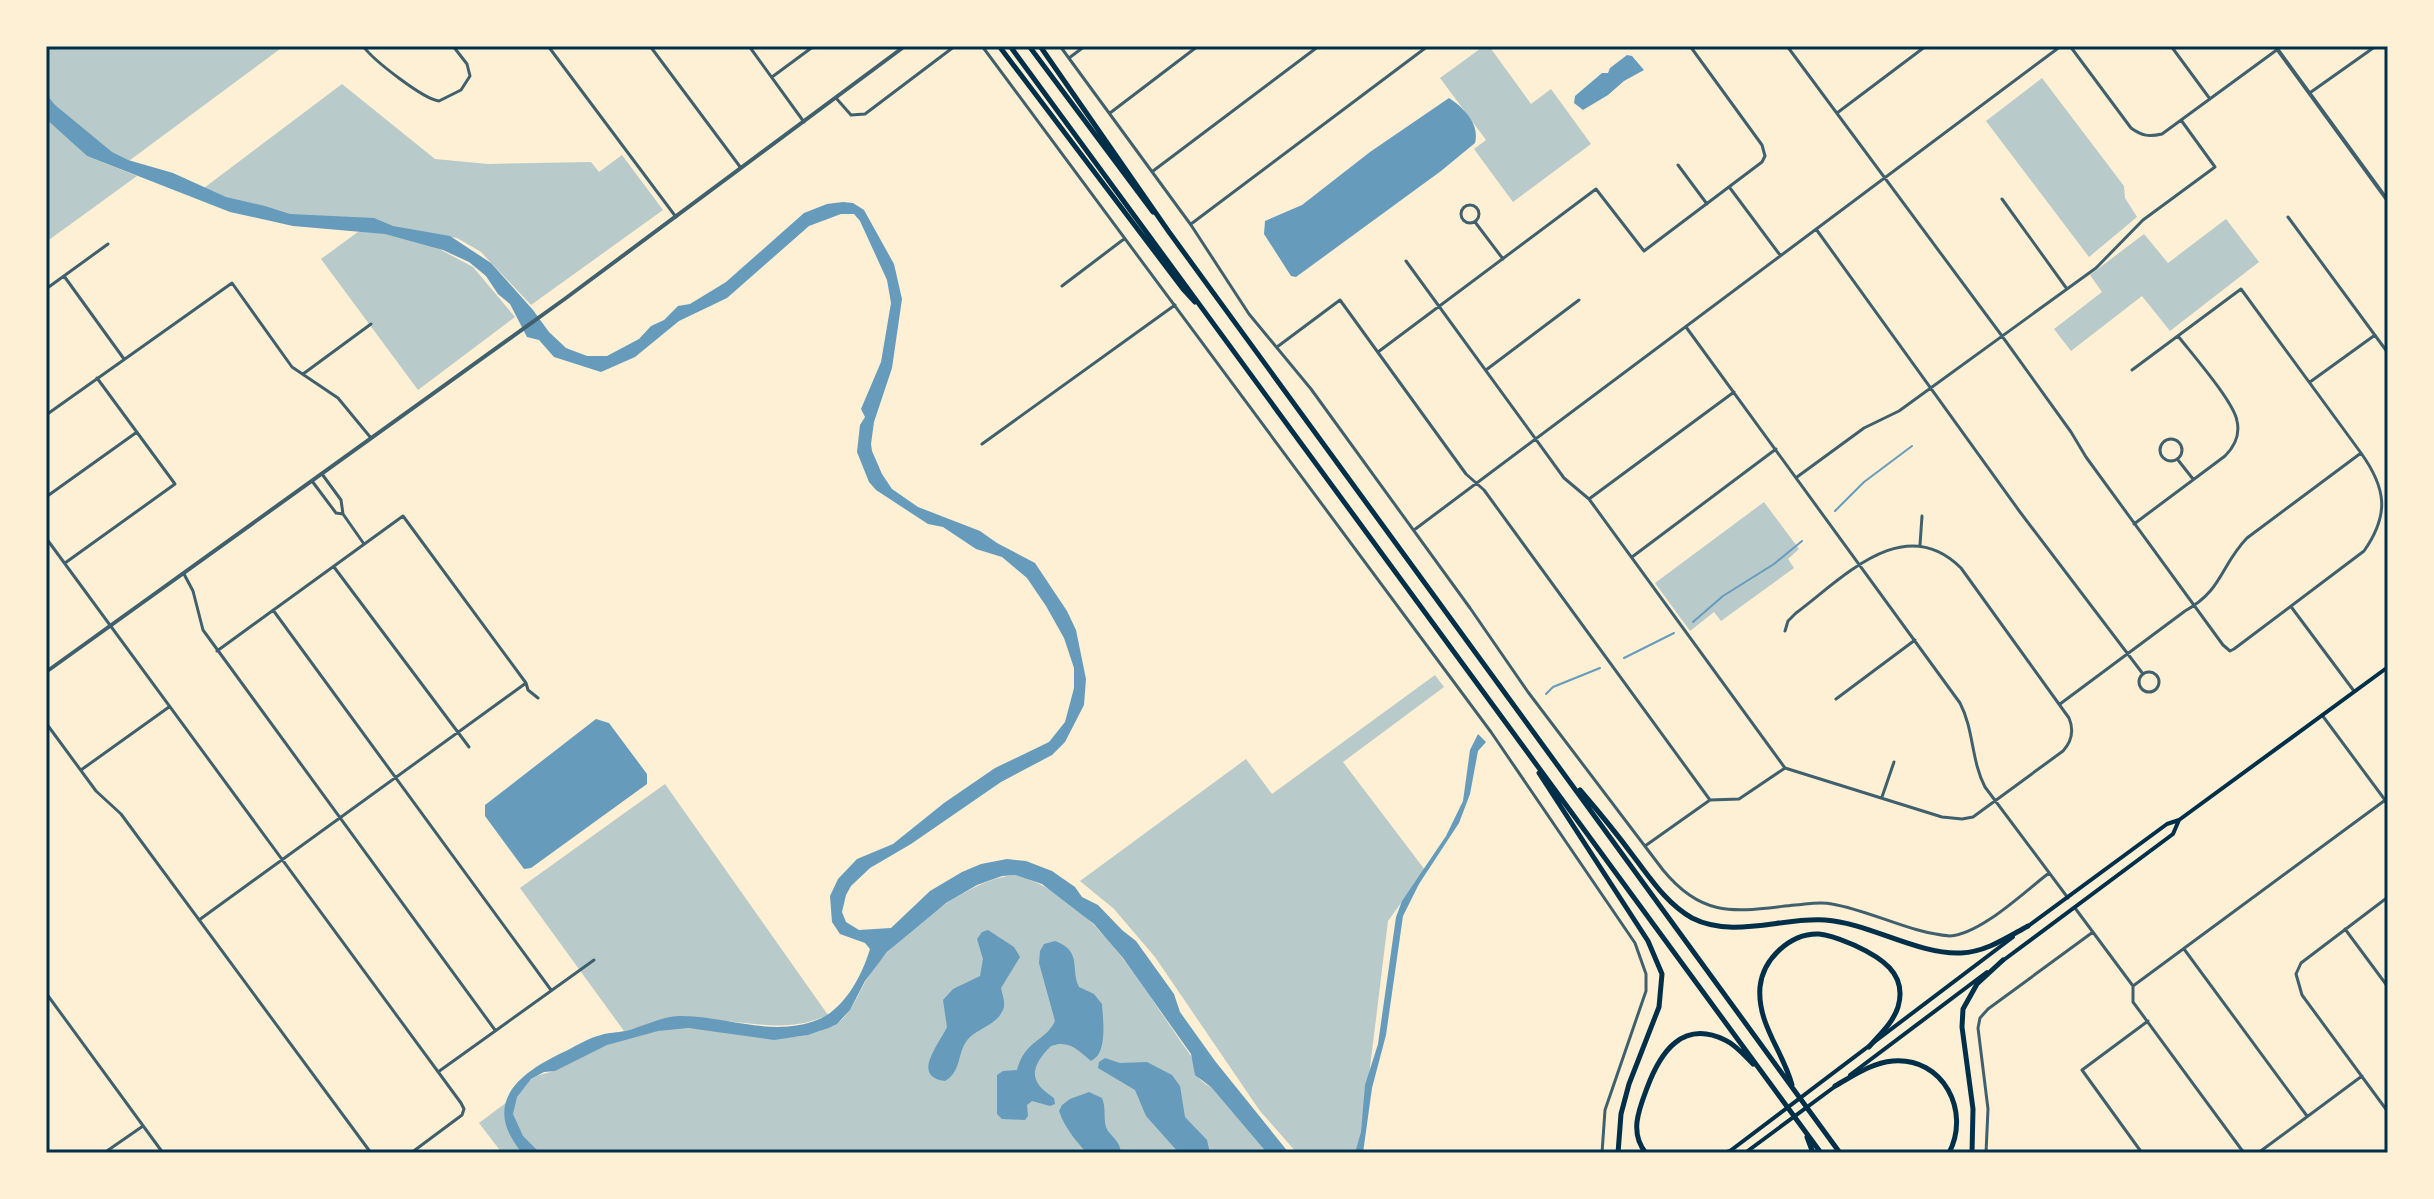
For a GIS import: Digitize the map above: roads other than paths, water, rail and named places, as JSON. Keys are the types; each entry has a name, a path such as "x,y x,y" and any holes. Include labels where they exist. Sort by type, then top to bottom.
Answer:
{"highway":[{"path":"999,46 1183,289 1207,314"},
{"path":"1010,46 1821,1153"},
{"path":"1029,46 1135,191 1169,232"},
{"path":"1040,46 1169,232 1840,1152"},
{"path":"1529,755 1550,793 1605,871 1648,941 1662,974 1659,1007 1624,1100 1618,1153"},
{"path":"1562,771 1601,813 1664,896 1701,922 1736,927 1802,920 1831,921 1952,953 1980,950 2028,926"},
{"path":"1793,1089 1766,1025 1760,983 1770,960 1796,939 1815,934 1837,938 1879,957 1893,972 1899,986 1897,1010 1869,1047"},
{"path":"1972,1153 1973,1109 1962,1027 1963,1009 1977,984 2003,960"},
{"path":"1646,1153 1636,1132 1639,1109 1659,1058 1676,1041 1699,1034 1724,1039 1766,1076"},
{"path":"1835,1086 1872,1066 1894,1061 1915,1063 1934,1072 1951,1095 1958,1117 1956,1135 1949,1153"},
{"path":"1804,1129 1813,1153"}],"main road":[{"path":"1728,1152 2028,926 2388,667"},
{"path":"1745,1153 2173,834 2179,820"},
{"path":"2068,898 2075,908"}],"street":[{"path":"363,46 380,65 433,101 454,96 469,81 470,70 453,46"},
{"path":"548,46 676,217"},
{"path":"650,46 741,168"},
{"path":"749,46 804,122"},
{"path":"772,77 814,46"},
{"path":"46,672 566,298 905,46"},
{"path":"836,98 851,115 865,114 955,46"},
{"path":"982,46 1491,732 1635,943 1646,974 1646,991 1605,1110 1602,1153"},
{"path":"1060,46 1191,225 1249,314 1414,530 1528,692 1681,890 1708,906 1742,911 1826,903 1950,936 1978,927 2049,873"},
{"path":"1069,58 1085,46"},
{"path":"1110,113 1198,46"},
{"path":"1152,172 1319,46"},
{"path":"1191,225 1428,46"},
{"path":"1378,352 1596,189 1644,251 1758,166 1765,156 1762,145 1690,46"},
{"path":"1787,46 2002,336 2194,606 2230,651 2364,551 2376,533 2381,515 2381,491 2361,453 2241,289 2132,370"},
{"path":"1836,114 1926,46"},
{"path":"1414,530 2061,46"},
{"path":"2070,46 2131,128 2139,134 2150,136 2162,134 2277,48 2388,201"},
{"path":"2171,46 2210,99"},
{"path":"2309,93 2376,46"},
{"path":"1797,477 1864,428 1893,415 2096,268 2143,220 2215,167 2181,120"},
{"path":"1678,165 1707,204"},
{"path":"1730,188 1780,255"},
{"path":"2002,199 2067,289"},
{"path":"1466,206 1477,208 1479,217 1475,222 1467,223 1462,219 1462,210 1466,206"},
{"path":"2288,217 2388,353"},
{"path":"1475,222 1503,259"},
{"path":"1816,228 2020,512 2143,674"},
{"path":"1062,286 1124,239"},
{"path":"46,289 108,244"},
{"path":"1406,261 1564,478 1589,499 1785,768 1954,819 1973,817 2063,751 2072,736 2072,724 2060,704 1961,568 1946,555 1920,545 1892,548 1861,566 1791,617 1785,631"},
{"path":"64,276 124,359"},
{"path":"46,415 232,283 292,367 344,404 371,438"},
{"path":"1277,347 1340,300 1466,474 1485,491 1710,800"},
{"path":"1486,370 1579,300"},
{"path":"982,444 1175,305"},
{"path":"301,375 371,324"},
{"path":"1686,326 1960,703 1969,724 1975,766 1985,787 2068,898"},
{"path":"2310,382 2375,335"},
{"path":"2134,524 2230,451 2237,435 2236,415 2178,336"},
{"path":"65,563 175,484 97,378"},
{"path":"1589,499 1734,392"},
{"path":"46,497 137,432"},
{"path":"2174,439 2180,443 2182,450 2178,459 2170,461 2163,458 2160,448 2164,441 2174,439"},
{"path":"1631,557 1776,449"},
{"path":"2060,704 2194,606 2216,586 2232,554 2247,538 2361,453"},
{"path":"2178,459 2193,479"},
{"path":"322,474 341,500 343,514 364,544"},
{"path":"312,481 336,513 343,514"},
{"path":"2381,491 2388,486"},
{"path":"2381,515 2388,516"},
{"path":"217,651 403,516 526,683 528,690 538,698"},
{"path":"1920,545 1922,516"},
{"path":"46,538 464,1109 460,1117 411,1153"},
{"path":"333,566 469,747"},
{"path":"184,573 193,591 203,630 217,651 495,1030"},
{"path":"2292,607 2354,691"},
{"path":"273,610 551,990"},
{"path":"1836,699 1915,640"},
{"path":"2149,672 2157,677 2158,686 2154,691 2147,692 2139,687 2143,674 2149,672"},
{"path":"199,920 526,683"},
{"path":"81,770 169,707"},
{"path":"2133,986 2387,801 2322,715"},
{"path":"46,723 96,791 121,814 371,1153"},
{"path":"1882,797 1894,762"},
{"path":"1645,846 1710,800 1739,799 1785,768"},
{"path":"2388,897 2301,963 2296,974 2302,995 2388,1112"},
{"path":"2075,908 2133,986 2133,1002 2244,1153"},
{"path":"2344,929 2388,987"},
{"path":"1986,1153 1988,1109 1978,1028 1980,1018 2093,932"},
{"path":"2184,949 2307,1116"},
{"path":"438,1072 594,960"},
{"path":"46,993 163,1153"},
{"path":"2142,1153 2082,1070 2148,1021"},
{"path":"2258,1153 2362,1076"},
{"path":"104,1153 143,1126"}],"water":[{"path":"1627,55 1632,56 1644,70 1583,110 1574,103 1575,96"},
{"path":"46,94 112,152 173,173 226,197 290,214 374,218 393,226 450,236 491,263 566,348 587,356 607,356 639,339 678,306 690,304 726,282 804,213 827,204 843,202 853,203 864,210 894,264 902,299 892,368 874,422 871,444 882,474 892,489 918,507 980,531 1035,563 1076,630 1086,679 1084,705 1065,742 1052,755 1001,782 911,844 870,868 846,895 842,912 846,922 859,930 891,928 930,891 981,864 1007,859 1026,861 1052,871 1075,887 1082,897 1098,905 1136,941 1174,994 1180,1012 1215,1061 1289,1153 1267,1153 1211,1087 1195,1075 1191,1054 1123,958 1094,924 1042,884 1015,875 977,885 946,903 887,952 865,981 850,1010 829,1028 774,1040 688,1028 658,1031 607,1045 555,1071 544,1072 531,1079 517,1097 513,1114 523,1136 540,1153 522,1153 510,1135 505,1118 506,1103 512,1090 535,1068 588,1039 678,1016 765,1026 800,1025 817,1020 836,1008 857,981 870,949 865,943 840,934 832,922 830,896 838,879 857,859 893,844 944,803 995,768 1049,742 1065,722 1074,688 1074,668 1064,638 1027,578 1002,557 976,549 943,527 928,524 876,490 869,482 857,452 860,425 865,417 861,409 881,362 891,303 887,280 854,214 841,214 809,226 727,298 679,321 635,357 601,372 554,357 539,340 527,337 510,304 469,262 443,250 385,234 293,226 230,212 87,156 46,119"},
{"path":"1449,98 1473,123 1475,143 1296,277 1291,276 1264,234 1265,221 1302,205 1370,152"},
{"path":"596,719 609,723 647,774 647,784 531,868 524,869 485,816 485,805"},
{"path":"1478,734 1486,742 1478,751 1470,794 1459,823 1419,884 1403,916 1386,1035 1372,1088 1363,1153 1355,1153 1361,1132 1365,1085 1378,1044 1396,917 1402,901 1446,836 1463,801 1470,750"},
{"path":"988,930 1014,947 1020,957 1001,988 1004,999 1002,1013 966,1042 951,1077 945,1081 935,1078 928,1066 947,1027 943,1000 953,989 980,976 983,959 977,939"},
{"path":"1055,941 1073,955 1079,987 1094,994 1102,1004 1100,1051 1091,1061 1068,1045 1051,1046 1039,1061 1035,1074 1040,1086 1054,1098 1055,1104 1050,1106 1032,1101 1027,1105 1028,1116 1025,1120 1002,1119 997,1114 997,1075 1003,1071 1017,1070 1025,1052 1055,1021 1039,963 1044,944"},
{"path":"1105,1058 1120,1063 1147,1062 1172,1075 1180,1086 1185,1117 1207,1140 1210,1153 1179,1153 1146,1116 1135,1090 1098,1068 1099,1062"},
{"path":"1089,1092 1102,1098 1106,1127 1121,1153 1087,1153 1064,1123 1059,1111 1062,1105"}],"waterway":[{"path":"1835,511 1864,482 1912,446"},
{"path":"1693,622 1723,596 1774,564 1802,541"},
{"path":"1624,658 1674,633"},
{"path":"1546,694 1553,687 1600,668"}]}
